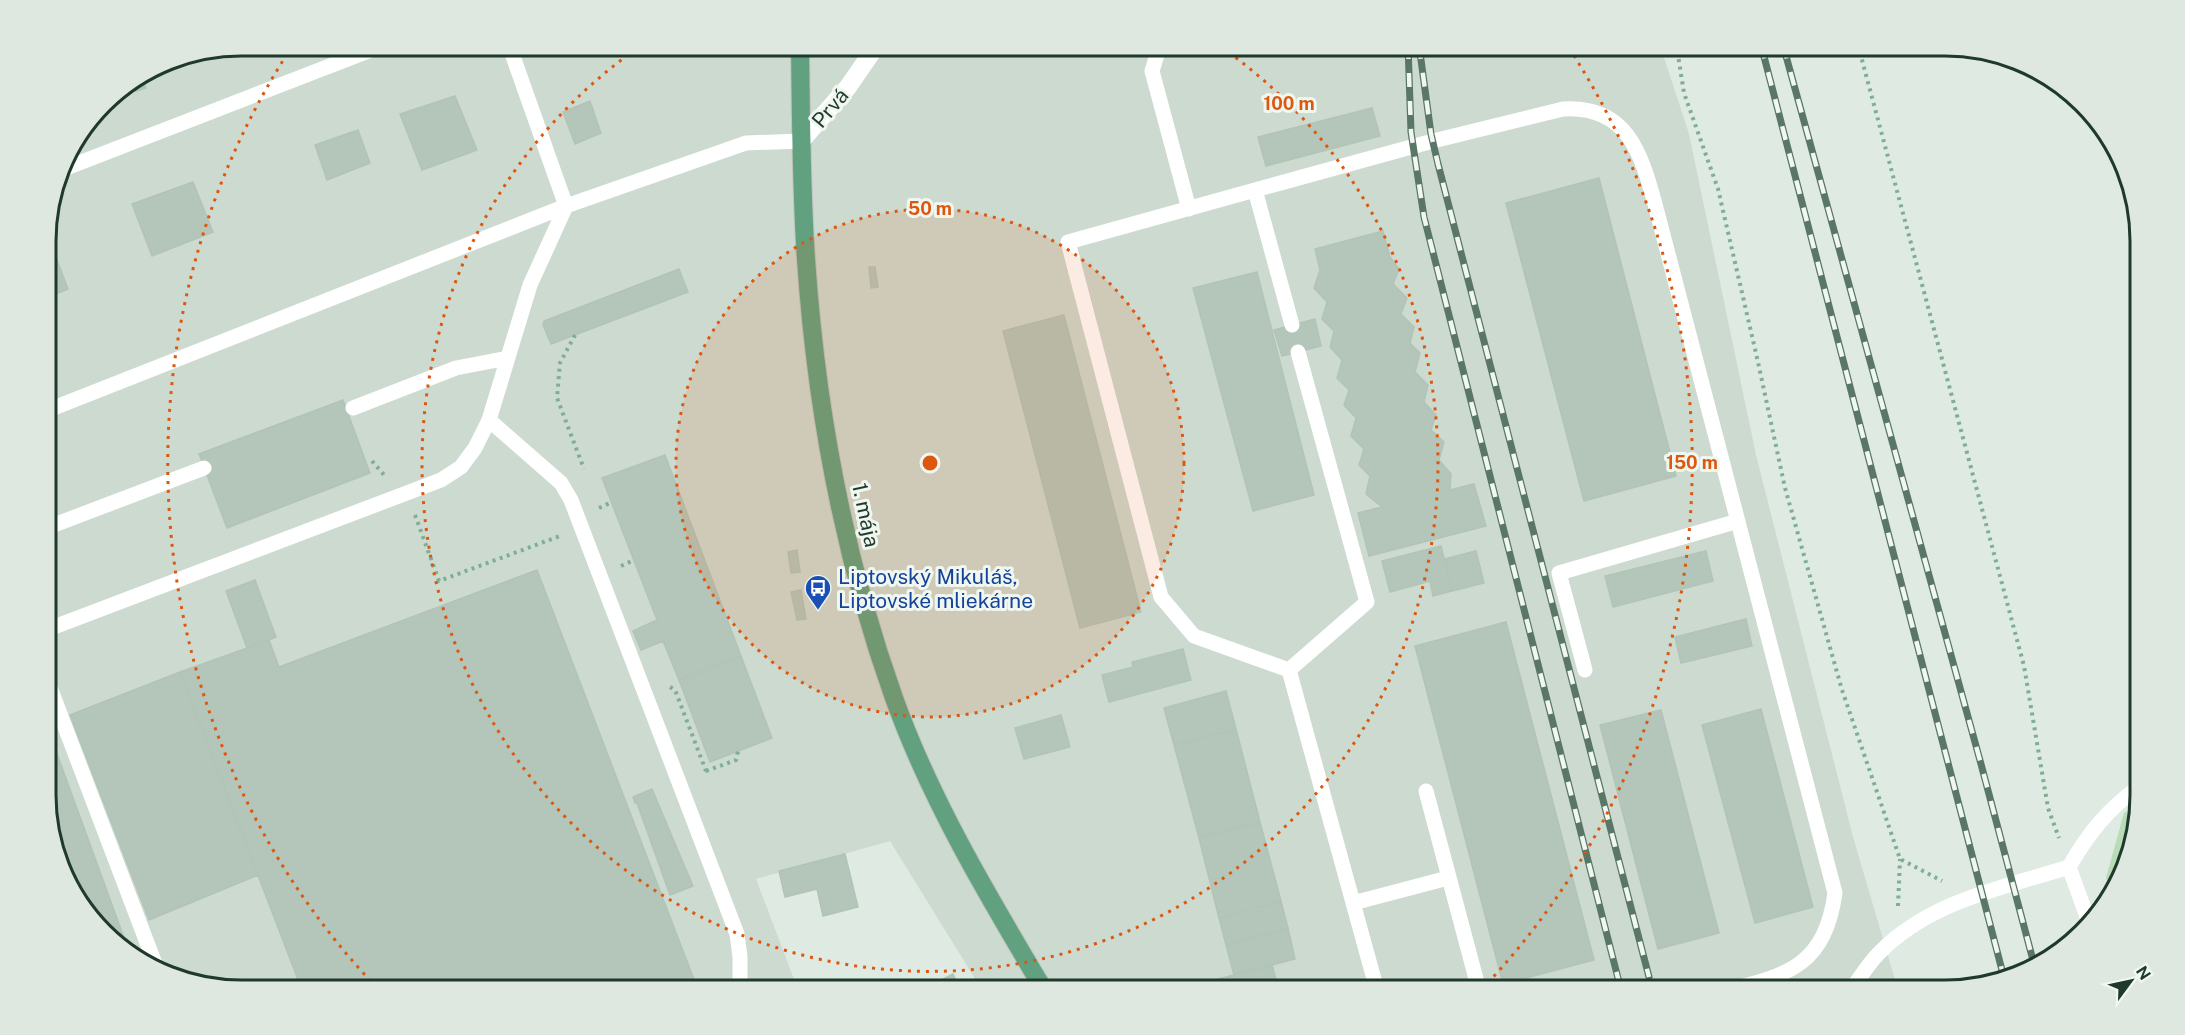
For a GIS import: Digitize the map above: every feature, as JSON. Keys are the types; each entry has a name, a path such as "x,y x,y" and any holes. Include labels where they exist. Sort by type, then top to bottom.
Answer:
{"main road":[{"name":"1. mája","path":"800,55 806,260 820,385 837,486 860,594 894,699 935,797 989,897 1038,980"}],"street":[{"name":"Prvá","path":"801,141 848,87 871,55"}],"lane":[{"path":"72,166 358,55"},
{"path":"56,626 441,480 461,467 475,448 489,420 530,285 566,206 513,55"},
{"path":"1157,55 1152,71 1189,209"},
{"path":"1289,670 1194,636 1161,597 1068,242 1546,111 1579,108 1607,118 1621,127 1641,156 1835,893 1828,928 1806,960 1768,979"},
{"path":"56,407 566,206 746,143 801,141"},
{"path":"1255,190 1292,325"},
{"path":"1289,670 1367,602 1298,352"},
{"path":"353,408 456,368 508,358"},
{"path":"489,420 561,483 572,500 737,934 741,957 740,980"},
{"path":"56,524 204,468"},
{"path":"1585,670 1559,573 1738,521"},
{"path":"1289,670 1374,979"},
{"path":"56,703 152,957"},
{"path":"1426,791 1476,979"},
{"path":"1859,979 1878,954 1902,932 1935,911 1970,897 2069,867 2084,841 2104,816 2130,794"},
{"path":"2069,867 2086,913"},
{"path":"1353,903 1448,878"}],"path":[{"path":"1678,55 1684,93 1718,189 1785,488 1842,690 1900,859 1898,903 1892,941"},
{"path":"1861,55 2024,666 2048,808 2069,867"},
{"path":"372,461 413,509 439,581 572,532 590,512 612,502"},
{"path":"620,567 634,560"},
{"path":"706,771 736,760 738,751"},
{"path":"1900,859 1970,897"}],"shaded area":[{"path":"240,55 1663,55 1689,134 1756,455 1853,837 1895,979 976,980 890,841 756,879 794,980 240,980 216,978 192,973 148,955 110,925 94,907 80,887 70,865 57,819 56,228 62,192 80,148 101,118 118,101 148,80 170,70 204,59"}],"green space":[{"path":"2129,811 2126,831 2120,854 2107,882 2106,878 2124,813"}],"building":[{"path":"144,83 146,88 136,91 135,89"},
{"path":"455,96 477,150 422,170 400,114"},
{"path":"590,101 601,133 575,144 563,112"},
{"path":"1372,108 1380,136 1266,166 1258,137"},
{"path":"358,130 370,163 327,180 315,145"},
{"path":"1599,178 1676,476 1584,501 1506,203"},
{"path":"193,182 213,232 152,256 132,204"},
{"path":"1383,231 1390,257 1399,269 1393,284 1407,298 1401,314 1414,327 1410,343 1420,353 1415,372 1428,385 1424,402 1436,415 1431,430 1444,442 1439,460 1451,474 1450,490 1474,484 1486,526 1369,556 1358,513 1382,507 1366,494 1370,476 1359,465 1364,449 1351,436 1356,418 1344,405 1349,390 1337,378 1342,360 1330,347 1334,331 1322,319 1327,302 1314,288 1320,270 1315,249"},
{"path":"56,257 68,289 56,294"},
{"path":"869,267 875,267 878,287 871,288"},
{"path":"679,269 688,292 551,344 543,325 544,321"},
{"path":"1257,272 1314,495 1253,511 1193,288"},
{"path":"1064,315 1141,612 1080,628 1003,331"},
{"path":"1315,319 1321,346 1282,356 1274,330"},
{"path":"343,400 370,473 227,528 199,454"},
{"path":"665,455 741,656 679,680 663,641 641,650 633,631 657,620 602,478"},
{"path":"1441,546 1452,591 1433,596 1430,581 1390,592 1382,561"},
{"path":"797,550 800,572 791,573 788,552"},
{"path":"1476,551 1484,583 1452,591 1444,559"},
{"path":"1706,551 1713,581 1613,607 1605,576"},
{"path":"537,570 694,980 298,980 180,672 269,640 279,667"},
{"path":"255,580 276,637 247,648 226,591"},
{"path":"801,590 806,619 797,620 791,592"},
{"path":"1746,619 1752,646 1681,663 1675,637"},
{"path":"1506,622 1594,960 1521,979 1502,979 1415,646"},
{"path":"1183,649 1191,680 1109,702 1102,675 1133,667 1132,662"},
{"path":"741,656 772,738 710,762 679,680"},
{"path":"180,672 258,875 149,920 70,715"},
{"path":"1226,691 1236,729 1174,745 1164,708"},
{"path":"1761,709 1813,907 1755,923 1702,725"},
{"path":"1661,710 1719,933 1658,949 1600,725"},
{"path":"1061,715 1070,747 1024,759 1015,728"},
{"path":"1236,729 1260,822 1199,838 1174,745"},
{"path":"56,751 124,937 94,907 80,887 70,865 57,819"},
{"path":"652,789 693,886 670,895 633,797"},
{"path":"1260,822 1281,901 1219,918 1199,838"},
{"path":"845,854 858,907 823,916 817,889 785,897 779,871"},
{"path":"1281,901 1288,928 1226,945 1219,918"},
{"path":"1288,928 1295,959 1234,975 1226,945"},
{"path":"1272,965 1276,979 1218,979"},
{"path":"953,974 956,980 942,980"}],"railway":[{"path":"1408,55 1411,132 1424,217 1618,979"},
{"path":"1420,55 1431,134 1438,164 1649,977"},
{"path":"1764,55 2002,970"},
{"path":"1786,55 2032,957"}],"place":[{"name":"Liptovský Mikuláš, Liptovské mliekárne","path":"818,611"}]}
